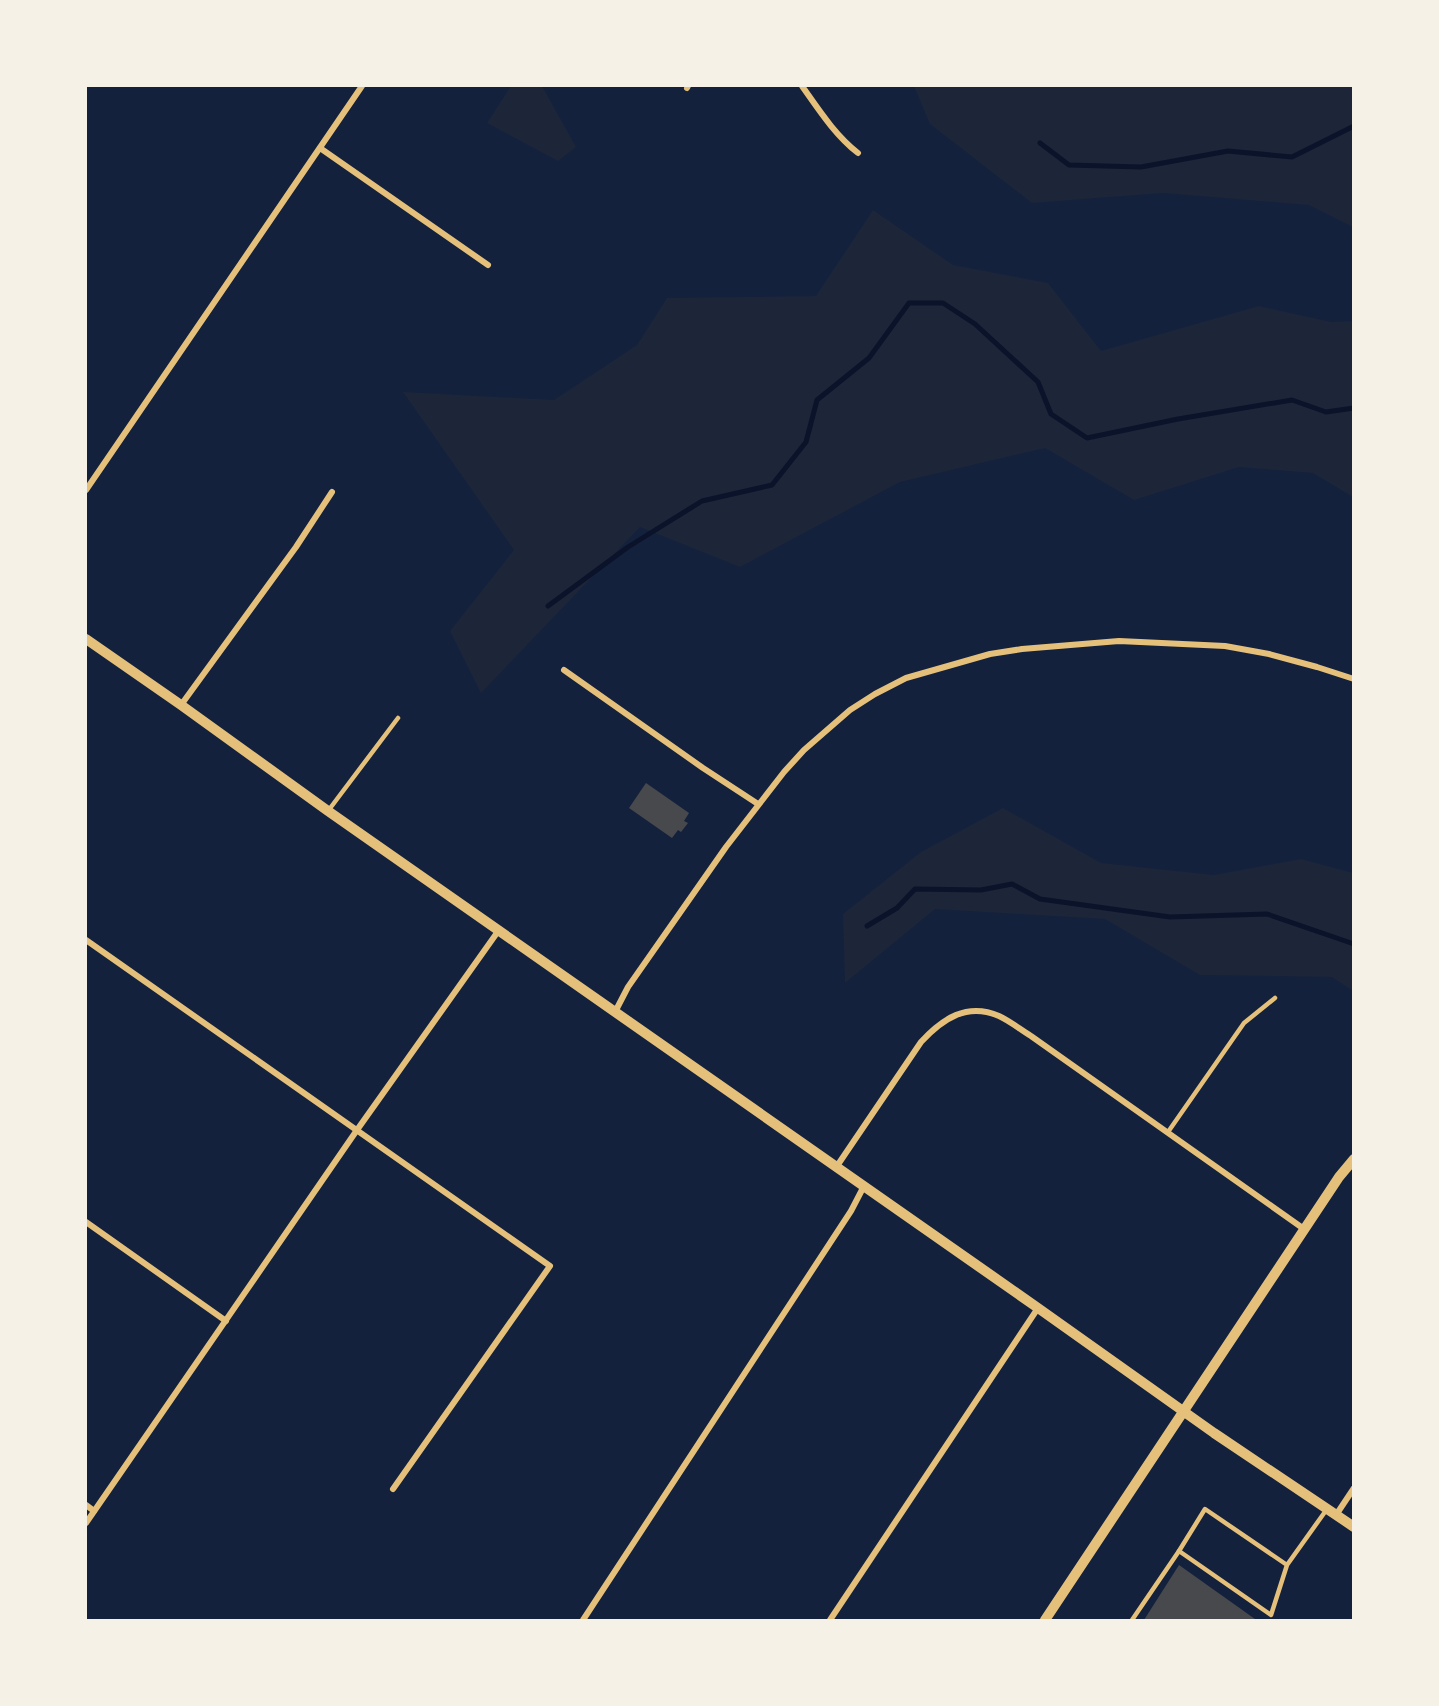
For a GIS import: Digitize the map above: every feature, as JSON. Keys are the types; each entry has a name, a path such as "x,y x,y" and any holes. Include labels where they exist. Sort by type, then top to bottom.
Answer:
{"street":[{"path":"86,490 362,86"},
{"path":"802,86 831,127 858,153"},
{"path":"320,148 488,265"},
{"path":"181,705 296,547 332,492"},
{"path":"86,639 1184,1412 1353,1527"},
{"path":"615,1012 628,987 726,847 758,804 804,750 850,710 906,678 990,654 1119,641 1225,646 1269,654 1353,679"},
{"path":"564,670 758,804"},
{"path":"86,1523 498,930"},
{"path":"86,940 550,1266 393,1489"},
{"path":"837,1166 921,1042 935,1026 974,1010 999,1016 1031,1036 1304,1229"},
{"path":"1045,1620 1304,1229 1353,1159"},
{"path":"583,1620 851,1211 864,1186"},
{"path":"86,1222 226,1321"},
{"path":"830,1620 1038,1308"},
{"path":"1331,1512 1353,1488"},
{"path":"86,1505 94,1511"}],"lane":[{"path":"328,811 398,718"},
{"path":"1168,1132 1244,1023 1275,998"},
{"path":"1132,1620 1206,1509 1287,1565"},
{"path":"1267,1620 1271,1615 1287,1565 1331,1512"},
{"path":"1179,1551 1271,1615"}],"shaded area":[{"path":"511,86 542,86 576,147 558,161 487,123"},
{"path":"914,86 1353,86 1353,227 1309,205 1163,193 1032,203 930,124"},
{"path":"873,210 953,265 1048,283 1101,351 1259,306 1331,322 1353,321 1353,497 1313,473 1239,467 1134,500 1045,448 900,482 740,567 640,527 481,693 450,631 514,550 403,392 554,400 637,345 667,298 816,296"},
{"path":"1003,808 1101,863 1214,875 1301,859 1353,873 1353,991 1332,977 1200,975 1105,919 935,909 845,983 843,914 921,852"}],"building":[{"path":"646,783 689,813 684,821 688,823 672,838 629,808"},
{"path":"1179,1565 1255,1619 1144,1620"}],"waterway":[{"path":"1040,143 1069,165 1141,167 1228,151 1292,157 1354,126"},
{"path":"548,606 628,547 702,501 772,485 806,442 817,400 869,358 909,303 943,303 975,324 1038,382 1051,414 1087,438 1178,419 1292,400 1326,412 1354,408"},
{"path":"867,926 897,908 915,889 981,890 1012,884 1040,899 1170,917 1267,914 1354,944"}]}
